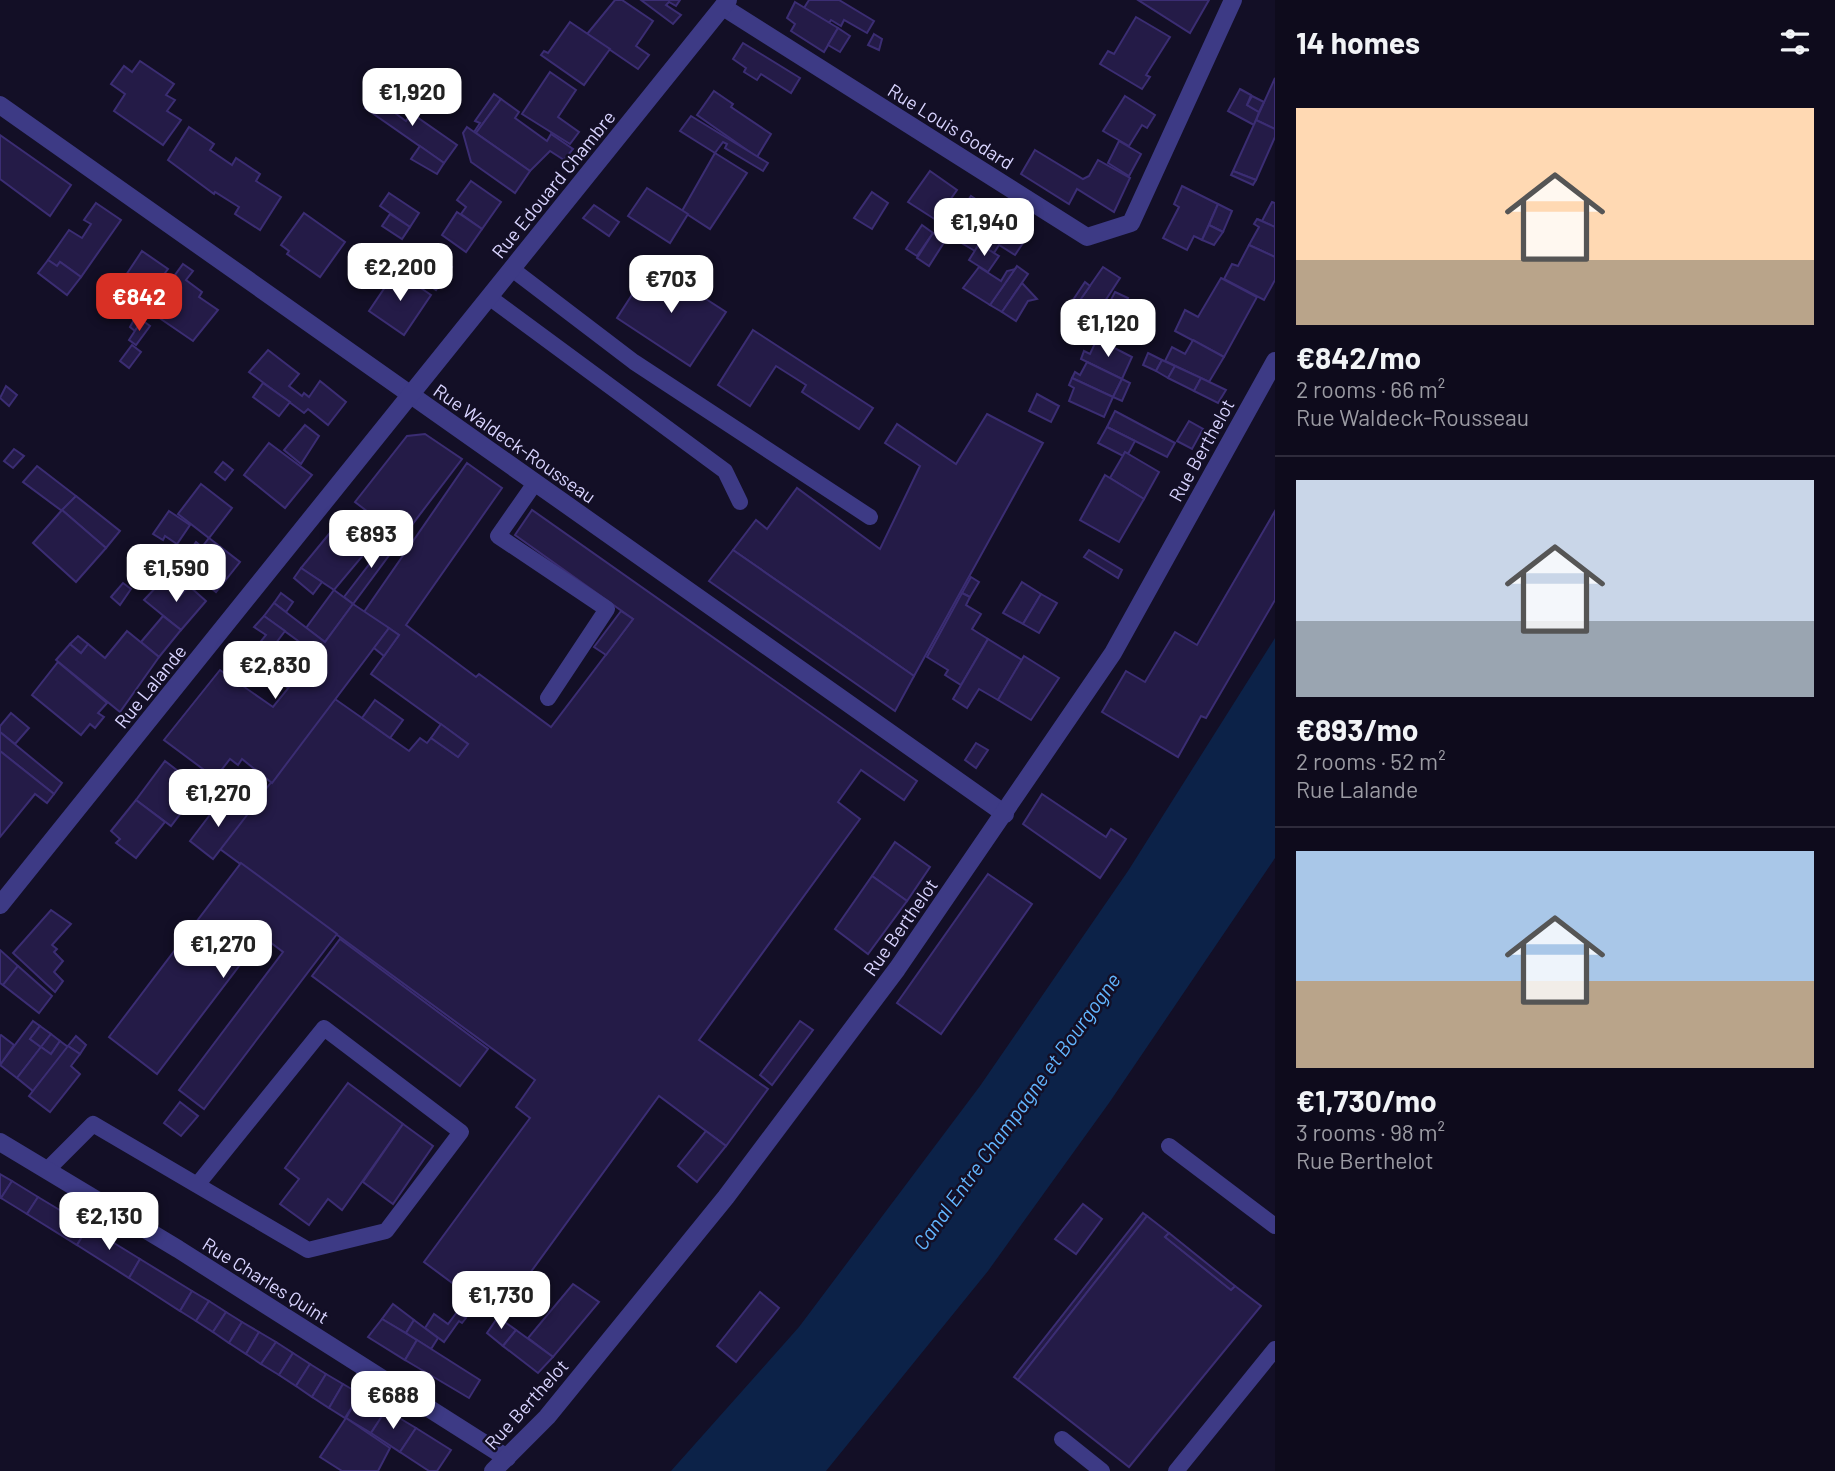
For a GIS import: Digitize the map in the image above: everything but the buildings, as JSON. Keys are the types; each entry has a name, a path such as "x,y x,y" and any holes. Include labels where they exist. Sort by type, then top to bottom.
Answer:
{"street":[{"name":"Rue Louis Godard","path":"726,3 1087,237 1131,223 1233,0"},
{"name":"Rue Edouard Chambre","path":"411,395 726,3"},
{"name":"Rue Waldeck-Rousseau","path":"0,105 1005,814"},
{"name":"Rue Berthelot","path":"493,1471 547,1417 726,1197 897,969 1113,653 1275,361"},
{"name":"Rue Lalande","path":"0,905 411,395"},
{"name":"Rue Charles Quint","path":"0,1142 178,1249 507,1458"}],"lane":[{"path":"512,269 634,362 776,459 870,517"},
{"path":"489,297 725,471 740,502"},
{"path":"536,483 498,536 607,610 548,698"},
{"path":"47,1170 93,1124 307,1250 386,1231 461,1132 324,1028 197,1185"},
{"path":"1169,1146 1275,1226"},
{"path":"1176,1471 1275,1349"},
{"path":"1062,1439 1102,1471"}],"water":[{"name":"Canal Entre Champagne et Bourgogne","path":"1275,638 1275,858 1109,1103 988,1271 826,1471 671,1471 799,1327 980,1086 1128,871"}]}
